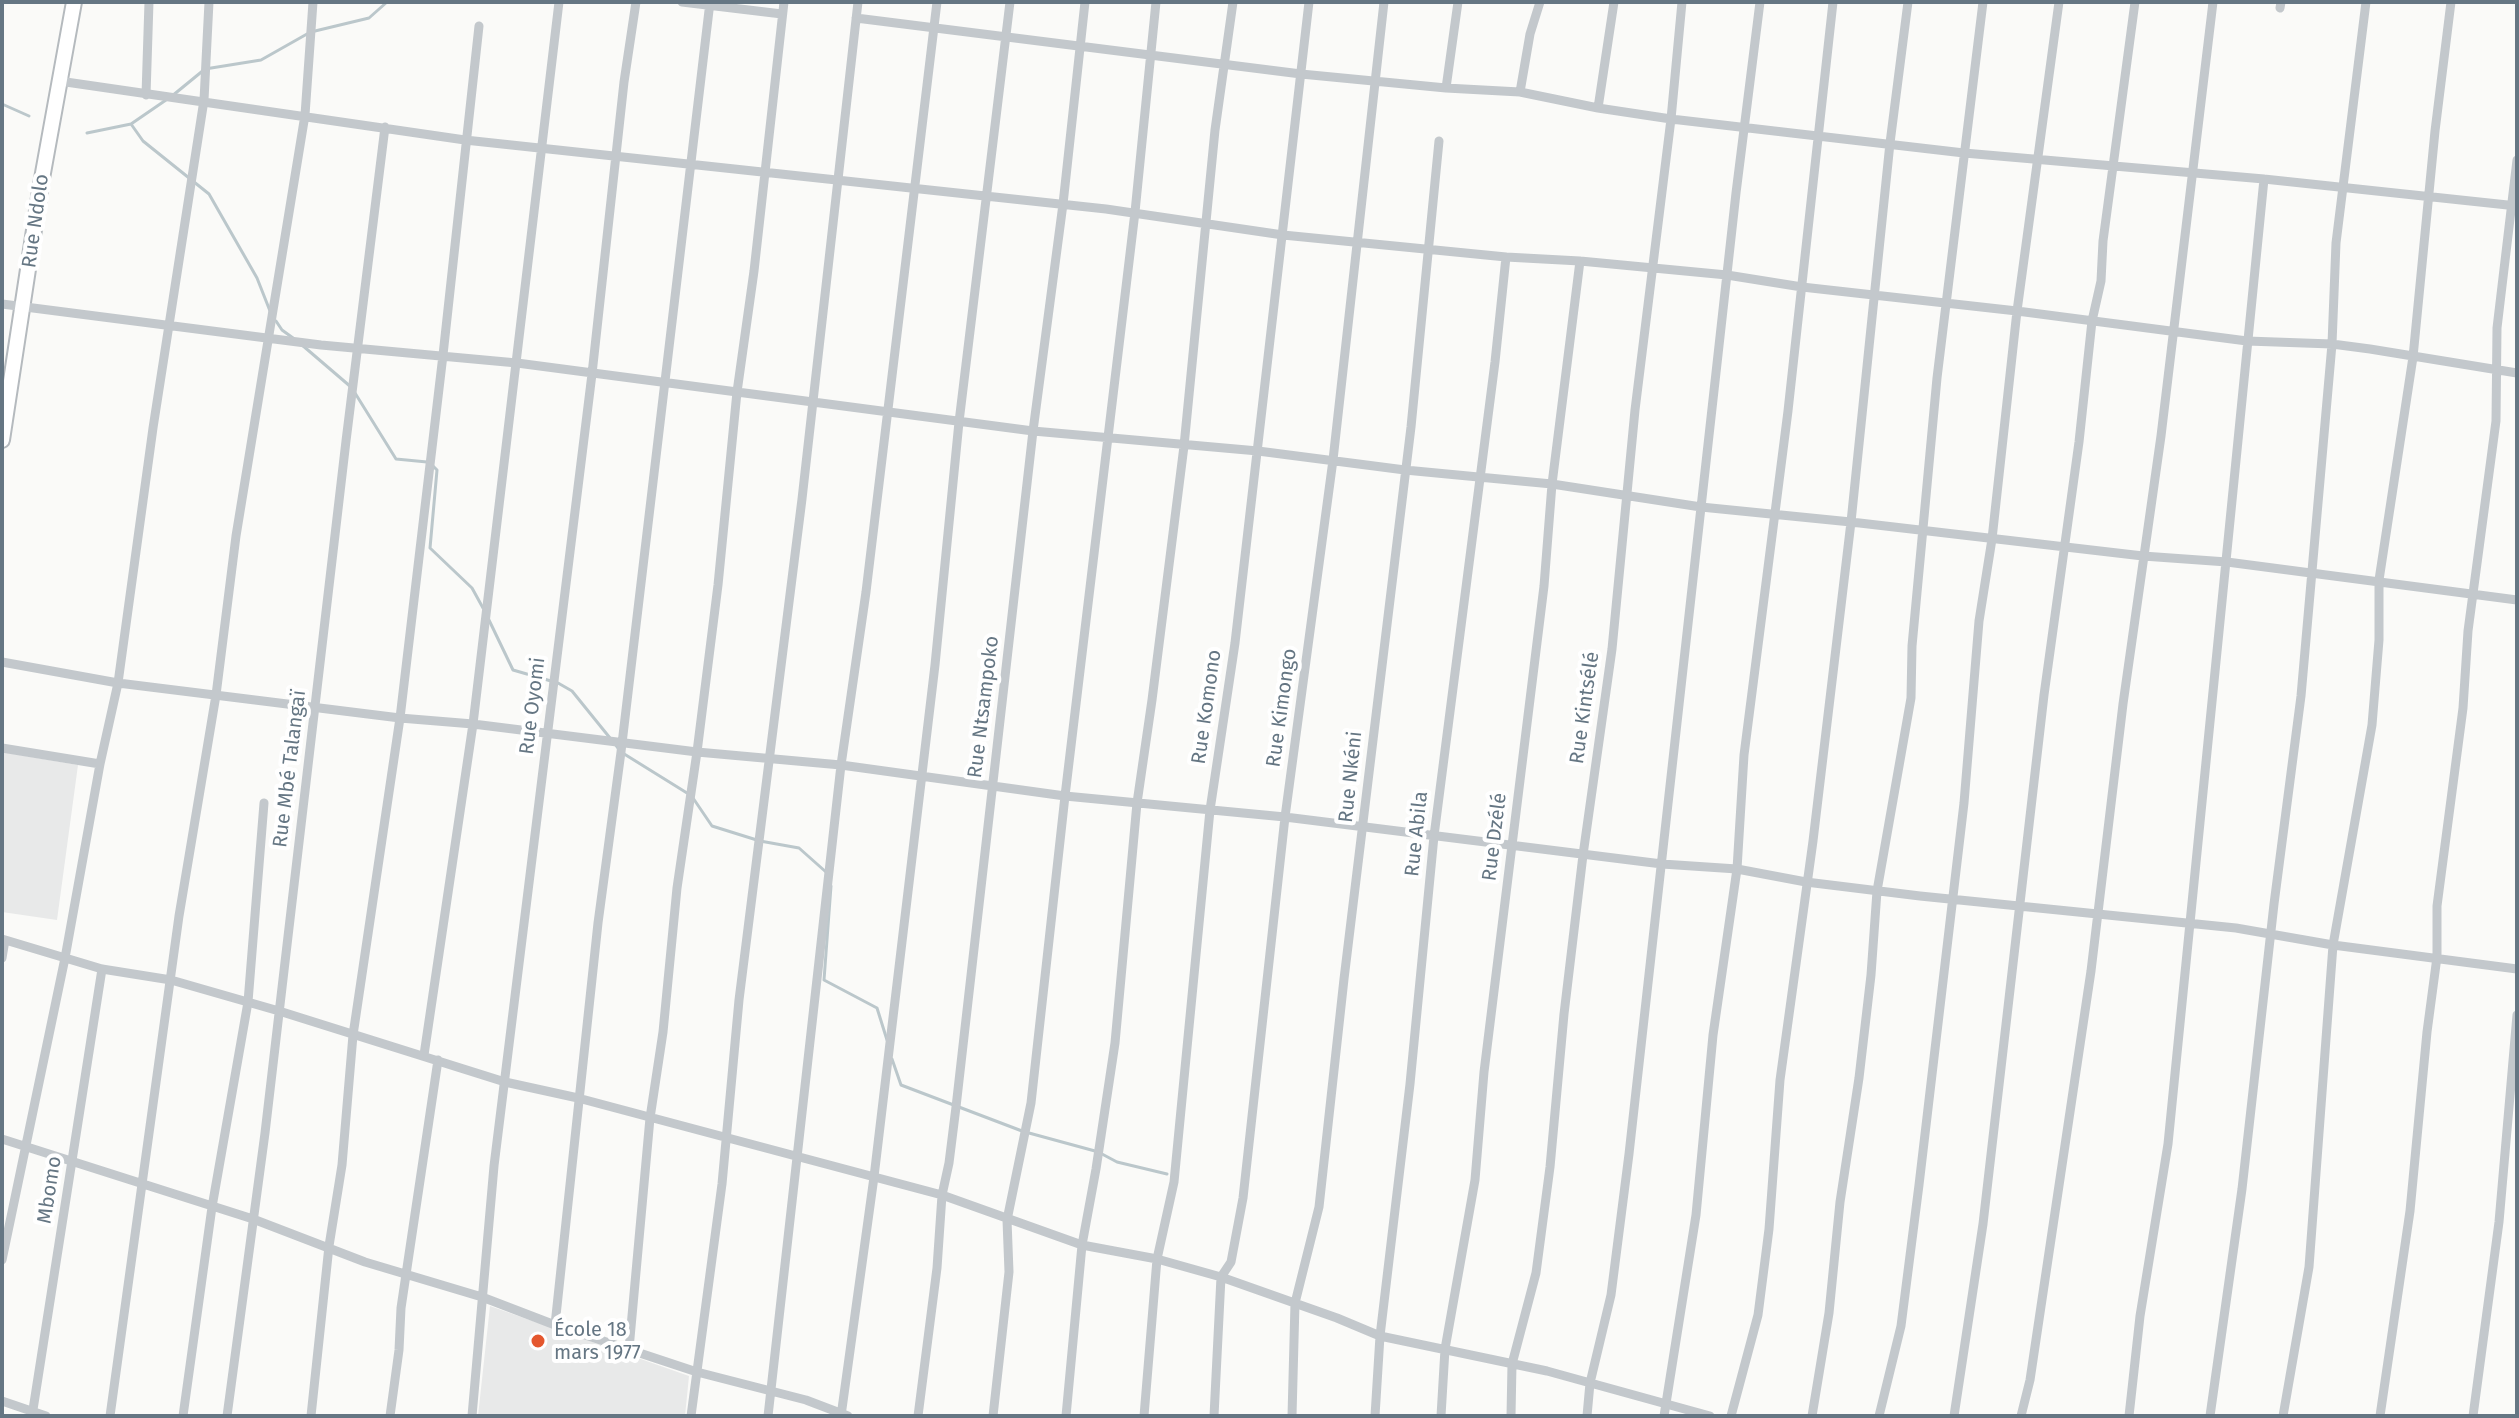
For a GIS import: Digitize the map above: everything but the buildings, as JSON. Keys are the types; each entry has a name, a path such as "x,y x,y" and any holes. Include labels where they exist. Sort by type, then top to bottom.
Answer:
{"main road":[{"name":"Rue Ndolo","path":"2,440 41,184 74,2"}],"street":[{"path":"146,95 149,2"},
{"path":"2,1260 118,683 204,100 209,2"},
{"path":"110,1416 179,916 216,695 236,536 305,115 313,2"},
{"path":"424,1055 473,724 559,2"},
{"name":"Rue Oyomi","path":"472,1416 494,1166 636,2"},
{"path":"682,2 782,14"},
{"path":"629,1349 650,1118 718,585 737,392 784,2"},
{"path":"691,1416 727,1140 739,1000 771,757 858,2"},
{"path":"768,1416 841,765 866,592 937,2"},
{"path":"2,1139 253,1219 365,1262 482,1297 697,1372 806,1400 844,1415 935,665 959,422 1010,2"},
{"name":"Rue Ntsampoko","path":"918,1416 1085,2"},
{"path":"993,1416 1009,1272 1007,1220 1031,1103 1135,212 1156,2"},
{"path":"1066,1416 1082,1245 1115,1043 1137,803 1184,446 1215,130 1233,2"},
{"name":"Rue Komono","path":"1144,1416 1157,1259 1174,1182 1210,810 1235,643 1309,2"},
{"name":"Rue Kimongo","path":"1214,1416 1221,1277 1231,1262 1243,1198 1285,817 1333,460 1384,2"},
{"path":"1446,88 1458,2"},
{"path":"1520,92 1530,34 1540,2"},
{"path":"1598,108 1614,2"},
{"name":"Rue Kintsélé","path":"1511,1416 1512,1364 1536,1273 1550,1167 1583,855 1612,649 1682,2"},
{"path":"1587,1416 1590,1383 1611,1295 1760,2"},
{"path":"1664,1416 1696,1215 1713,1035 1737,869 1744,755 1802,287 1833,2"},
{"path":"1731,1416 1758,1315 1769,1229 1780,1080 1813,841 1851,522 1890,143 1908,2"},
{"path":"1812,1416 1829,1313 1840,1202 1859,1078 1877,891 1911,698 1912,646 1946,303 1983,2"},
{"path":"1879,1416 1901,1326 1964,803 1979,621 1992,539 2036,160 2059,2"},
{"path":"1954,1416 1983,1224 2063,546 2079,442 2092,321 2101,281 2103,241 2135,2"},
{"path":"2021,1416 2030,1380 2073,1097 2161,436 2213,2"},
{"path":"2210,1416 2242,1189 2301,696 2332,344 2335,262 2366,2"},
{"path":"2283,1416 2309,1267 2333,945 2372,725 2379,640 2379,580 2413,357 2451,2"},
{"path":"555,1325 578,1098 710,3"},
{"path":"856,18 1301,74 1520,92 1671,119 1964,153 2264,179 2515,206"},
{"path":"311,1416 329,1246 342,1165 353,1035 400,718 479,26"},
{"path":"59,81 465,140 1135,212 1283,235 1727,275 1802,287 2247,341 2332,344 2517,373"},
{"name":"Rue Mbé Talangaï","path":"227,1416 385,127"},
{"name":"Rue Nkéni","path":"1292,1416 1295,1303 1319,1207 1405,470 1439,141"},
{"path":"2380,1416 2410,1211 2437,957 2437,906 2463,708 2472,593 2496,421 2497,328 2515,206 2517,160"},
{"path":"2129,1416 2140,1316 2168,1144 2264,179"},
{"name":"Rue Abila","path":"1375,1416 1380,1336 1410,1084 1434,836 1506,257"},
{"name":"Rue Dzélé","path":"1441,1416 1445,1349 1475,1180 1484,1072 1544,586 1552,484 1580,261"},
{"path":"2,304 268,338 517,363 1033,431 1258,451 1405,470 1552,484 1774,516 2143,556 2227,562 2517,600"},
{"path":"2,662 118,683 400,718 841,765 1065,796 1285,817 1662,864 1737,869 1806,882 2189,923 2517,969"},
{"path":"2,748 100,764"},
{"path":"183,1416 212,1207 248,1002 264,803"},
{"path":"2,958 4,939 102,969 171,980 505,1082 578,1098 942,1195 1082,1245 1157,1259 1221,1277 1380,1336 1512,1364 1710,1416"},
{"name":"Mbomo","path":"33,1414 102,969"},
{"path":"2473,1416 2499,1222 2517,1015"},
{"path":"390,1416 401,1308 438,1060"},
{"path":"2,1401 46,1416"}],"shaded area":[{"path":"2,752 78,765 57,920 2,912"},
{"name":"École 18 mars 1977","path":"490,1306 689,1376 685,1416 478,1416"}],"waterway":[{"path":"315,31 369,18 387,2"},
{"path":"172,96 205,69 261,60 307,34"},
{"path":"87,133 131,124 166,100"},
{"path":"2,104 29,116"},
{"path":"131,124 143,141 209,194 257,278 270,311"},
{"path":"276,321 293,338"},
{"path":"302,345 351,387"},
{"path":"355,393 396,459 427,462"},
{"path":"433,466 437,470 430,548 472,588 483,608"},
{"path":"488,618 513,670 551,681"},
{"path":"558,683 572,691 610,738"},
{"path":"615,744 621,752 687,793"},
{"path":"693,798 712,826 760,841 799,848 826,872"},
{"path":"831,886 824,980 877,1008 887,1040"},
{"path":"892,1059 901,1085 1022,1131"},
{"path":"1029,1133 1095,1151"},
{"path":"1102,1154 1117,1162 1167,1174"}],"place":[{"name":"École 18 mars 1977","path":"538,1341"}]}
